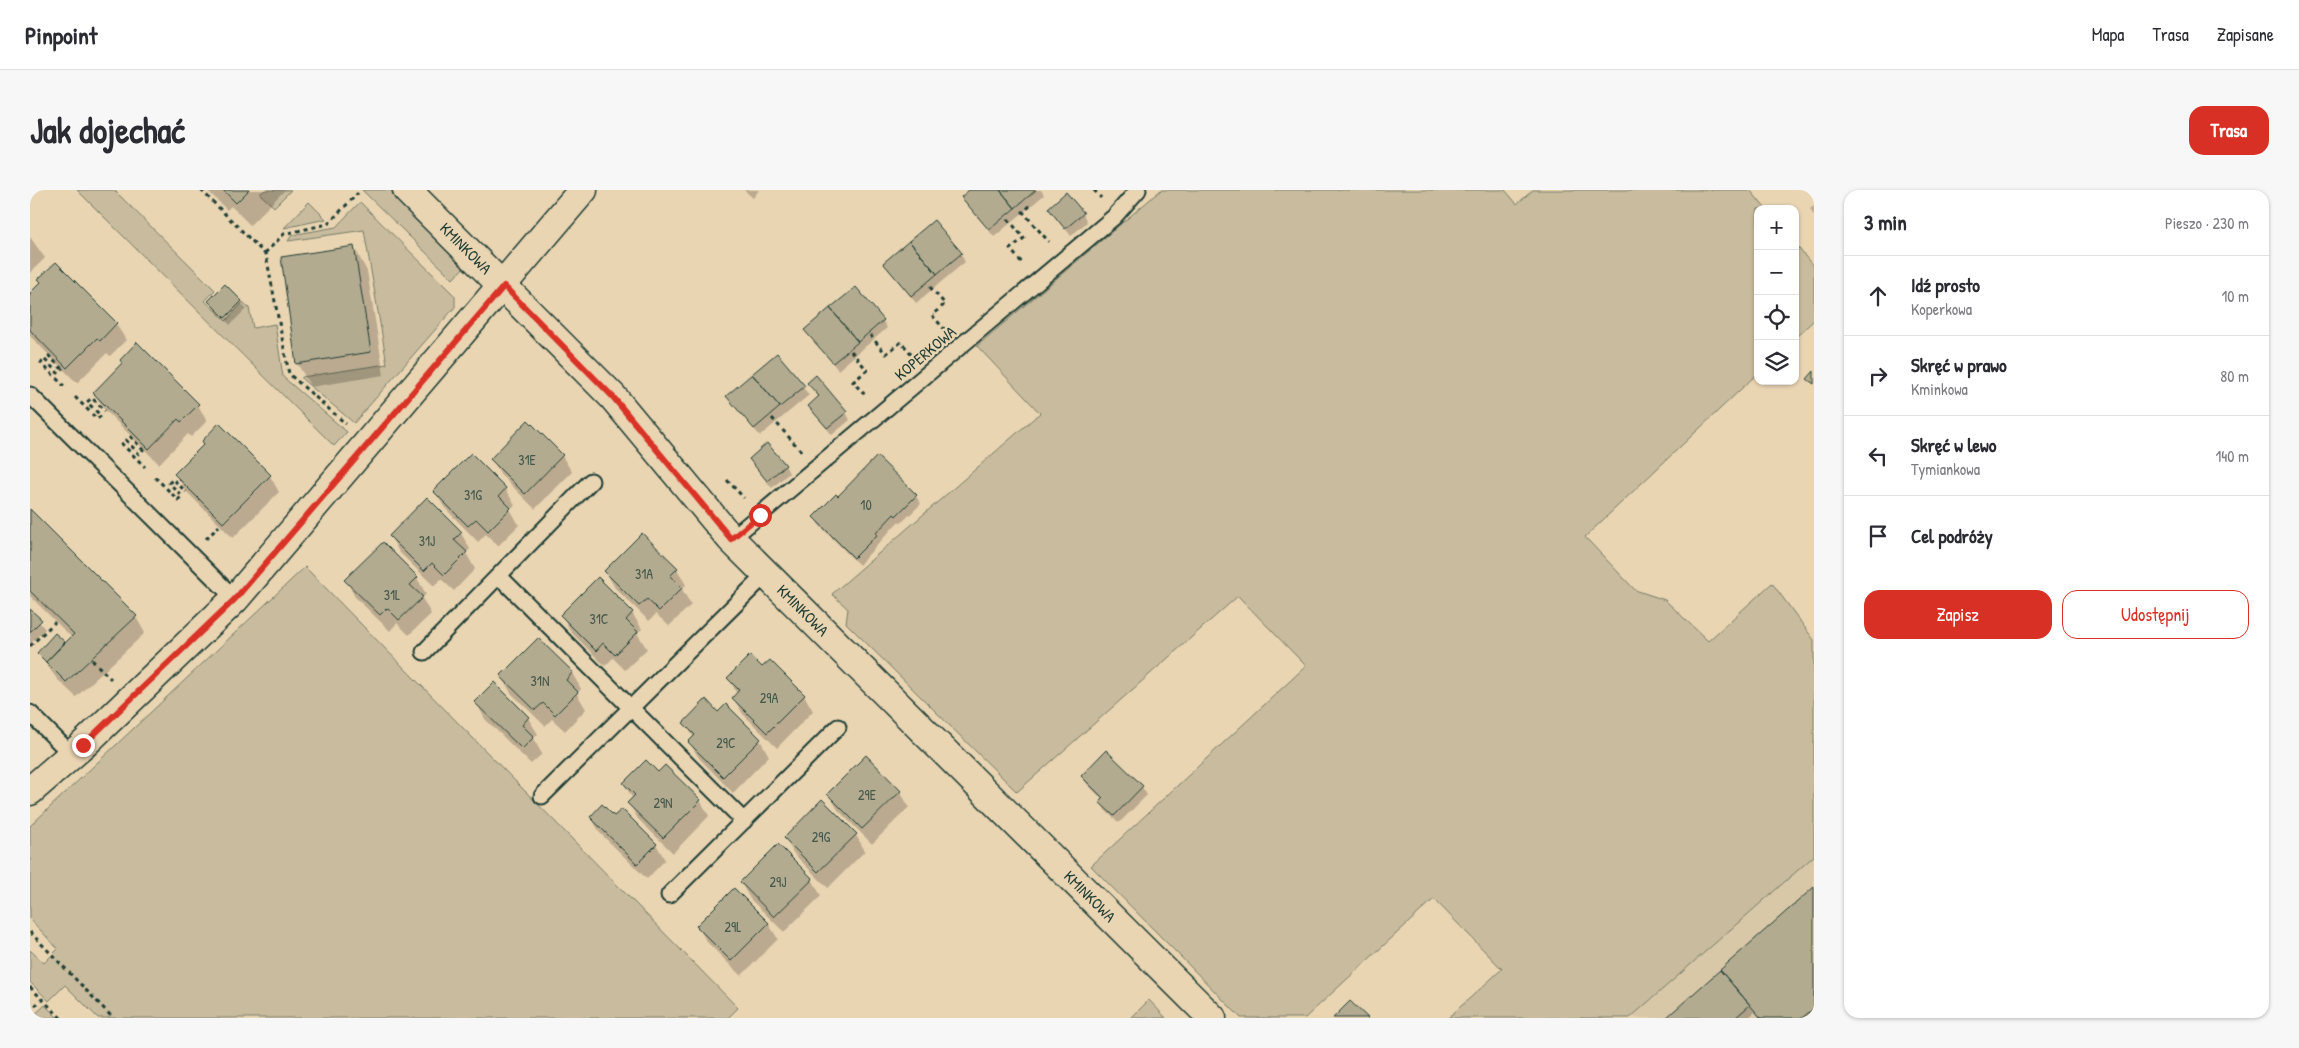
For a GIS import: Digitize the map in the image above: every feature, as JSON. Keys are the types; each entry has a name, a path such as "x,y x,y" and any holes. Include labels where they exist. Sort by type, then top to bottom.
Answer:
{"street":[{"name":"KMINKOWA","path":"407,190 613,397 731,539 1212,1018"},
{"path":"30,791 72,755 235,599 584,190"}],"lane":[{"name":"KOPERKOWA","path":"731,539 1114,217 1138,190"},
{"path":"30,395 235,599"},
{"path":"424,652 591,480"},
{"path":"542,796 766,574"},
{"path":"499,576 744,821"},
{"path":"30,713 72,755"},
{"path":"669,895 838,727"}],"path":[{"path":"201,190 265,253 289,374 348,426"},
{"path":"265,253 284,234 328,224 358,193"},
{"path":"1030,206 1023,212 1053,247"},
{"path":"1008,220 1024,238 1010,249 1024,266"},
{"path":"930,287 945,304 932,315 946,331"},
{"path":"870,336 886,354 901,342 915,358"},
{"path":"851,351 867,370 853,382 868,398"},
{"path":"48,355 62,368 58,373 44,359 40,363 64,386"},
{"path":"75,397 97,419 101,416 87,402 92,398 105,411"},
{"path":"772,418 806,457"},
{"path":"130,436 144,450 139,454 126,440 122,444 145,467"},
{"path":"155,477 178,500 182,496 169,483 173,479 186,492"},
{"path":"727,480 746,500"},
{"path":"200,545 219,526"},
{"path":"30,646 54,622"},
{"path":"92,660 112,680"},
{"path":"30,932 113,1018"},
{"path":"30,987 61,1018"},
{"path":"35,1006 42,1000"}],"shaded area":[{"path":"77,190 114,190 215,290 205,301 226,321 243,302 249,308 253,328 275,324 283,377 347,432 334,446"},
{"path":"265,190 291,190 274,207 260,194"},
{"path":"362,190 390,190 466,265 453,279"},
{"path":"1161,190 1505,190 1517,204 1533,190 1750,190 1763,205 1754,205 1754,377 1585,537 1635,590 1665,600 1708,641 1772,583 1814,640 1814,856 1630,1018 1448,1018 1502,969 1434,899 1305,1018 1241,1018 1091,866 1306,666 1238,596 1017,792 846,623 848,609 832,594 1040,413 977,346"},
{"path":"309,202 326,219 284,228"},
{"path":"360,202 455,296 455,307 354,423 302,377 387,364 364,230 288,241 292,235 336,227"},
{"path":"1799,249 1814,267 1814,320 1799,334"},
{"path":"305,567 738,1008 728,1018 98,1018 65,985 49,1001 30,982 30,950 44,963 58,949 30,919 30,826"},
{"path":"1814,856 1814,1018 1630,1018 1804,864"},
{"path":"1149,1000 1166,1018 1131,1018"},
{"path":"45,1005 58,1018 31,1018"}],"building":[{"path":"223,190 249,190 236,203"},
{"path":"969,190 1000,190 1015,208 989,230 961,197"},
{"path":"1000,190 1036,190 1015,208"},
{"path":"1066,192 1084,213 1065,229 1048,208"},
{"path":"934,220 962,253 937,274 909,241"},
{"path":"909,241 937,274 911,296 883,263"},
{"path":"354,246 371,352 296,364 281,257"},
{"path":"56,262 117,323 100,341 97,338 67,368 30,330 30,293 41,282 38,279"},
{"path":"225,284 242,301 225,318 208,301"},
{"path":"856,287 884,320 858,342 830,308"},
{"path":"830,308 858,342 833,363 804,330"},
{"path":"137,342 199,404 181,422 178,419 149,449 93,393 122,363 120,360"},
{"path":"777,353 805,386 780,407 752,374"},
{"path":"1814,371 1814,384 1807,379"},
{"path":"752,374 780,407 754,429 726,396"},
{"path":"816,375 847,412 827,428 808,406 819,396 807,383"},
{"path":"528,420 563,455 525,494 490,459"},
{"path":"219,423 271,475 223,523 174,474 204,444 202,441"},
{"path":"767,443 786,465 767,481 749,459"},
{"path":"471,453 506,488 499,496 511,508 488,531 476,519 468,526 433,491"},
{"path":"877,456 917,495 896,516 894,514 876,533 877,535 854,558 813,517 836,494 838,496"},
{"path":"427,497 462,532 454,540 467,552 444,575 432,563 424,571 389,536"},
{"path":"30,509 137,616 66,682 46,662 74,634 30,591"},
{"path":"642,533 678,568 670,576 682,588 659,611 647,599 639,606 604,571"},
{"path":"383,542 418,577 410,585 423,597 399,620 387,608 380,615 344,580"},
{"path":"598,577 633,612 626,620 638,632 615,655 603,643 596,651 560,615"},
{"path":"30,609 42,620 30,632"},
{"path":"55,633 65,642 46,662 37,653"},
{"path":"538,638 573,672 566,680 578,692 555,715 543,703 535,710 500,676"},
{"path":"750,655 762,667 770,660 805,695 767,733 732,698 739,690 727,678"},
{"path":"494,682 529,717 522,725 534,737 522,749 474,702"},
{"path":"706,699 718,712 726,704 761,739 723,777 688,742 695,735 683,723"},
{"path":"1106,750 1143,786 1114,816 1099,802 1103,798 1081,776"},
{"path":"866,755 901,791 862,829 827,794"},
{"path":"646,760 658,772 665,765 701,800 663,838 627,803 635,795 623,783"},
{"path":"822,799 857,834 818,872 784,838"},
{"path":"602,804 614,816 622,809 657,844 637,864 590,817"},
{"path":"778,844 813,879 774,917 740,882"},
{"path":"1814,887 1814,1008 1802,1018 1761,1018 1720,970"},
{"path":"734,888 769,923 731,961 696,926"},
{"path":"1720,970 1750,1005 1735,1018 1666,1018"},
{"path":"1350,1001 1368,1018 1333,1018"}],"route":[{"path":"83,745 235,599 504,286 541,326 613,397 731,539 760,515"}]}
